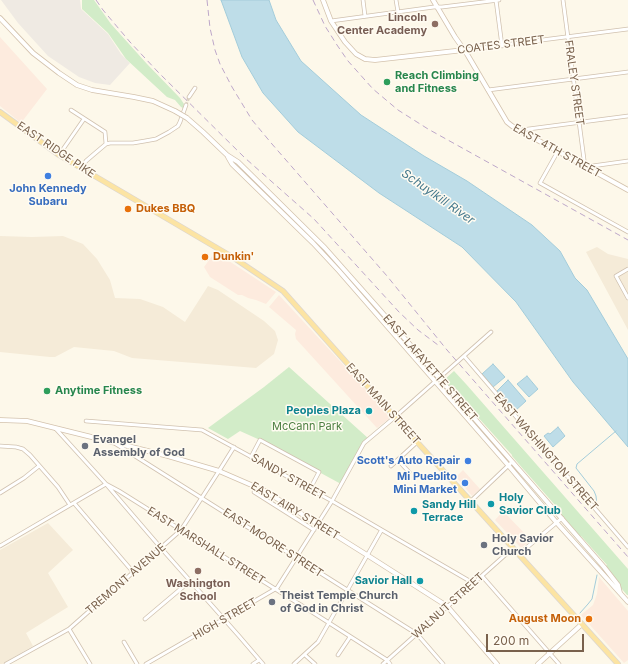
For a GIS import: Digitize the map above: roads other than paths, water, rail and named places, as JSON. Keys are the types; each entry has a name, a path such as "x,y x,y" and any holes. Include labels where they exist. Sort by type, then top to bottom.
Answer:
{"main road":[{"name":"EAST RIDGE PIKE","path":"0,112 59,155 112,186"},
{"name":"EAST MAIN STREET","path":"112,186 234,258 283,291 417,442 618,664"}],"street":[{"path":"323,0 331,21 497,0 502,46"},
{"path":"363,0 365,16"},
{"path":"396,0 398,12"},
{"name":"EAST 4TH STREET","path":"433,0 468,54 506,122 628,190"},
{"name":"FRALEY STREET","path":"563,0 585,166"},
{"name":"EAST LAFAYETTE STREET","path":"0,18 39,58 58,73 77,85 92,90 153,101 175,111 187,118 227,155 238,162 325,248 374,303 556,522 628,602"},
{"name":"COATES STREET","path":"331,21 354,52 364,59 375,60 502,46 628,29"},
{"path":"488,90 628,72"},
{"path":"189,97 195,88"},
{"path":"82,168 93,155 106,144 133,143 156,139 162,136 178,126 186,105"},
{"path":"71,110 105,132 106,144"},
{"path":"520,130 628,116"},
{"path":"59,155 84,119"},
{"path":"558,151 540,183 628,232"},
{"path":"585,166 628,161"},
{"path":"628,268 616,276 628,298"},
{"name":"HIGH STREET","path":"146,664 275,590 318,524 364,444 491,332"},
{"name":"EAST WASHINGTON STREET","path":"464,356 628,547"},
{"name":"EAST LAFAYETTE STREET","path":"437,380 562,518 618,585 620,593"},
{"path":"0,420 19,420 54,427"},
{"name":"SANDY STREET","path":"86,421 202,430 332,501 474,583"},
{"name":"EAST AIRY STREET","path":"54,427 115,444 168,456 219,471 265,491 447,606 497,664"},
{"name":"EAST MARSHALL STREET","path":"54,427 106,484 387,660 390,664"},
{"path":"251,456 260,440 319,472 310,489"},
{"path":"391,466 417,442"},
{"name":"EAST MOORE STREET","path":"115,444 417,634 443,664"},
{"path":"0,446 16,447 30,455 133,572"},
{"name":"TREMONT AVENUE","path":"6,664 69,629 181,530 234,447"},
{"path":"398,460 409,472"},
{"path":"471,501 512,462"},
{"path":"0,493 40,466"},
{"path":"0,546 106,484 160,548 263,664"},
{"path":"256,487 254,492 314,530"},
{"path":"304,524 308,518"},
{"path":"519,554 562,518"},
{"path":"294,664 318,642 381,530"},
{"name":"WALNUT STREET","path":"383,664 513,548"},
{"path":"482,576 559,664"},
{"path":"145,619 190,581"},
{"path":"538,664 582,624"},
{"path":"69,629 90,664"},
{"path":"338,655 350,637"},
{"path":"124,642 137,664"},
{"path":"305,655 315,664"},
{"path":"253,664 259,660"}],"water":[{"name":"Schuylkill River","path":"221,0 269,0 276,20 301,61 361,115 424,156 467,181 532,225 560,251 575,278 587,290 628,359 628,447 573,382 516,302 462,247 379,193 298,132 263,93 242,57"},
{"path":"493,364 505,377 493,387 482,374"},
{"path":"527,376 538,389 529,397 517,384"},
{"path":"508,380 526,401 515,411 497,391"},
{"path":"558,427 565,436 553,447 544,436 548,433 550,434"}],"waterway":[{"path":"597,506 594,491 576,468 577,464 616,431"},
{"path":"580,613 592,599 597,575"}],"tunnel":[{"path":"186,105 189,97"}],"railway":[{"path":"96,0 130,42 158,72 245,158 314,219 399,312 418,330 438,345"},
{"path":"207,0 210,28 220,64 252,120 387,276 447,350 628,557"},
{"path":"313,0 325,26 348,61 373,89 398,110 428,129 628,240"}],"place":[{"name":"Lincoln Center Academy","path":"435,24"},
{"name":"Reach Climbing and Fitness","path":"387,82"},
{"name":"John Kennedy Subaru","path":"48,176"},
{"name":"Dukes BBQ","path":"128,209"},
{"name":"Dunkin'","path":"205,257"},
{"name":"Anytime Fitness","path":"47,391"},
{"name":"Peoples Plaza","path":"369,411"},
{"name":"Evangel Assembly of God","path":"85,446"},
{"name":"Scott's Auto Repair","path":"468,461"},
{"name":"Mi Pueblito Mini Market","path":"465,483"},
{"name":"Holy Savior Club","path":"491,504"},
{"name":"Sandy Hill Terrace","path":"414,511"},
{"name":"Holy Savior Church","path":"484,545"},
{"name":"Washington School","path":"198,571"},
{"name":"Savior Hall","path":"420,581"},
{"name":"Theist Temple Church of God in Christ","path":"272,602"},
{"name":"August Moon","path":"589,619"}],"park label":[{"name":"McCann Park","path":"307,427"}]}
